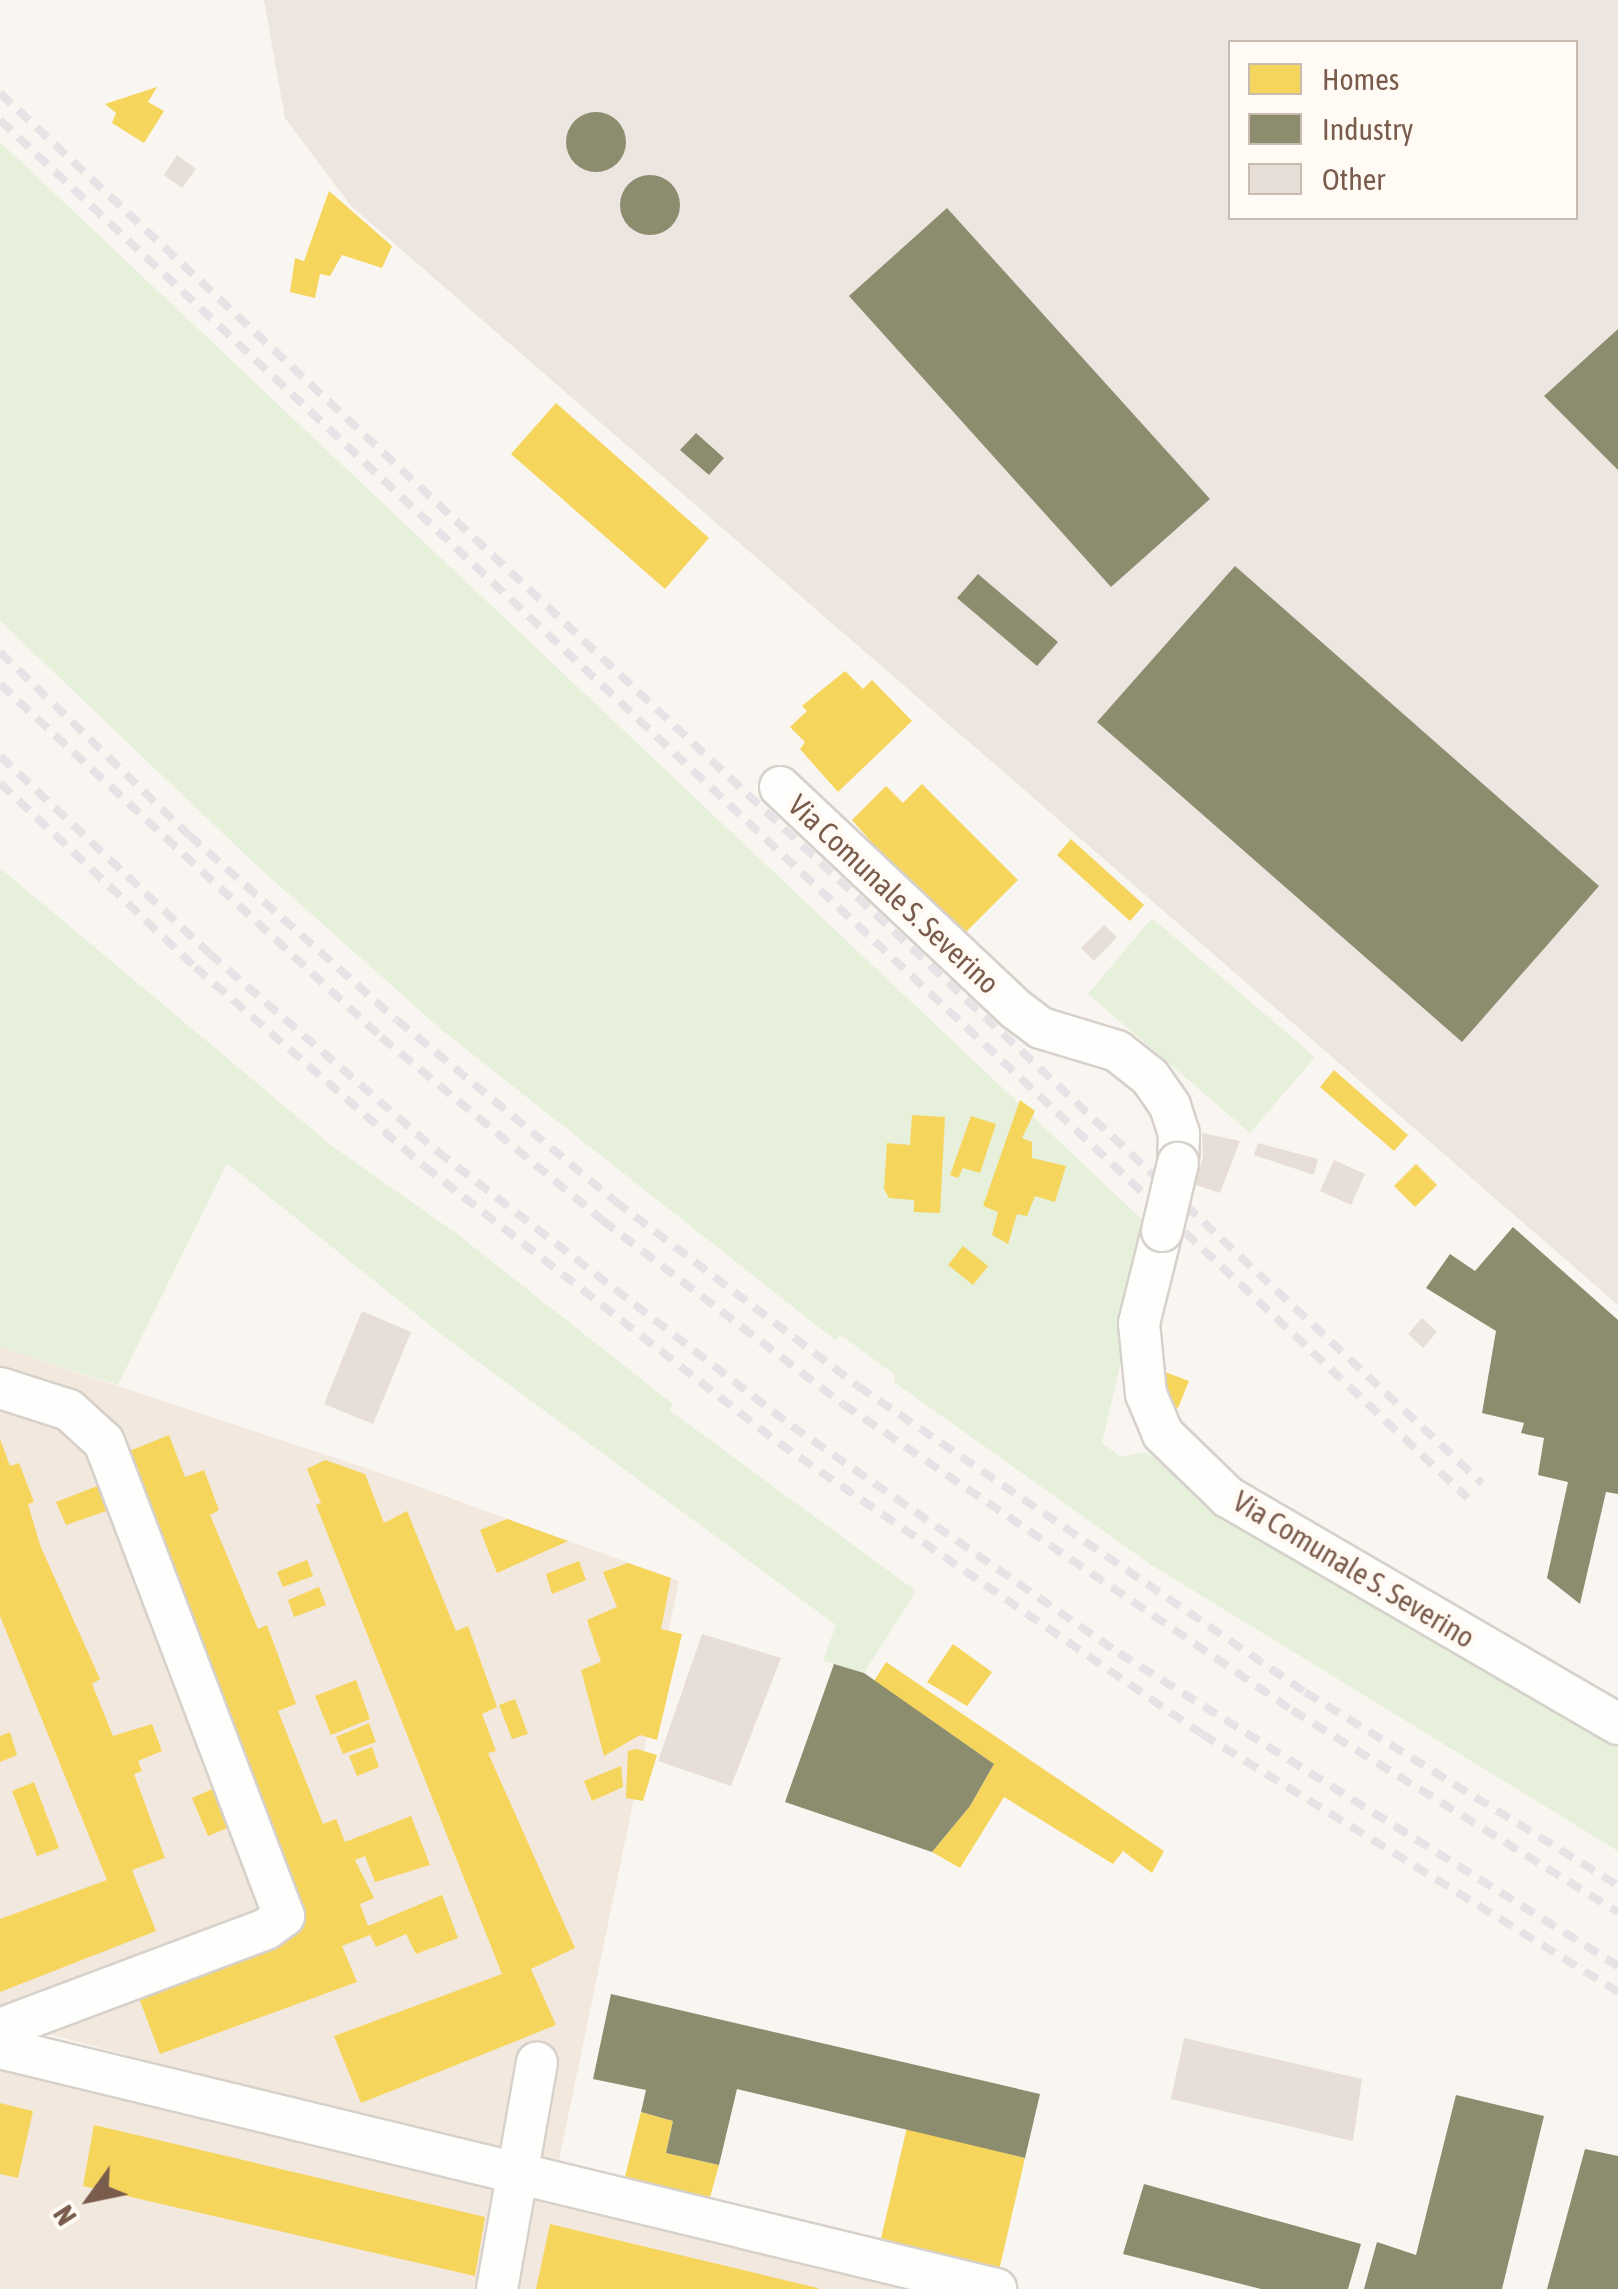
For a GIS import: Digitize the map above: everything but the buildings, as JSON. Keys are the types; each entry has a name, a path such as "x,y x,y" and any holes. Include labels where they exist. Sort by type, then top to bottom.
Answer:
{"street":[{"name":"Via Comunale S. Severino","path":"780,787 1017,1010 1042,1028 1117,1051 1150,1076 1170,1106 1179,1134 1178,1163 1140,1323 1146,1394 1162,1434 1228,1497 1618,1724"},
{"path":"0,1388 68,1410 104,1442 284,1916 266,1929 0,2029"},
{"path":"0,2048 996,2289"},
{"path":"497,2289 514,2175 538,2063"}],"shaded area":[{"path":"264,0 1618,0 1618,1305 351,206 285,118"},
{"path":"0,1347 378,1472 679,1581 557,2170 0,2021"},
{"path":"0,2060 917,2289 0,2289"}],"green space":[{"path":"0,142 1152,1229 1102,1443 1121,1457 1145,1452 1618,1739 1618,1851 1150,1564 894,1382 895,1375 841,1335 835,1340 443,1031 254,863 0,621"},
{"path":"0,868 332,1146 457,1234 673,1404 669,1410 916,1591 864,1673 823,1661 836,1625 446,1338 227,1163 118,1385 0,1347"},
{"path":"1152,918 1315,1057 1250,1133 1088,994"}],"railway":[{"path":"0,93 1482,1483"},
{"path":"0,120 1468,1498"},
{"path":"0,652 189,835 397,1020 615,1201 858,1386 1305,1692 1618,1885"},
{"path":"0,684 381,1037 602,1220 843,1404 1292,1710 1618,1912"},
{"path":"0,756 209,953 437,1151 792,1426 1119,1653 1618,1966"},
{"path":"0,783 195,967 424,1166 779,1443 1202,1734 1618,1992"}]}
